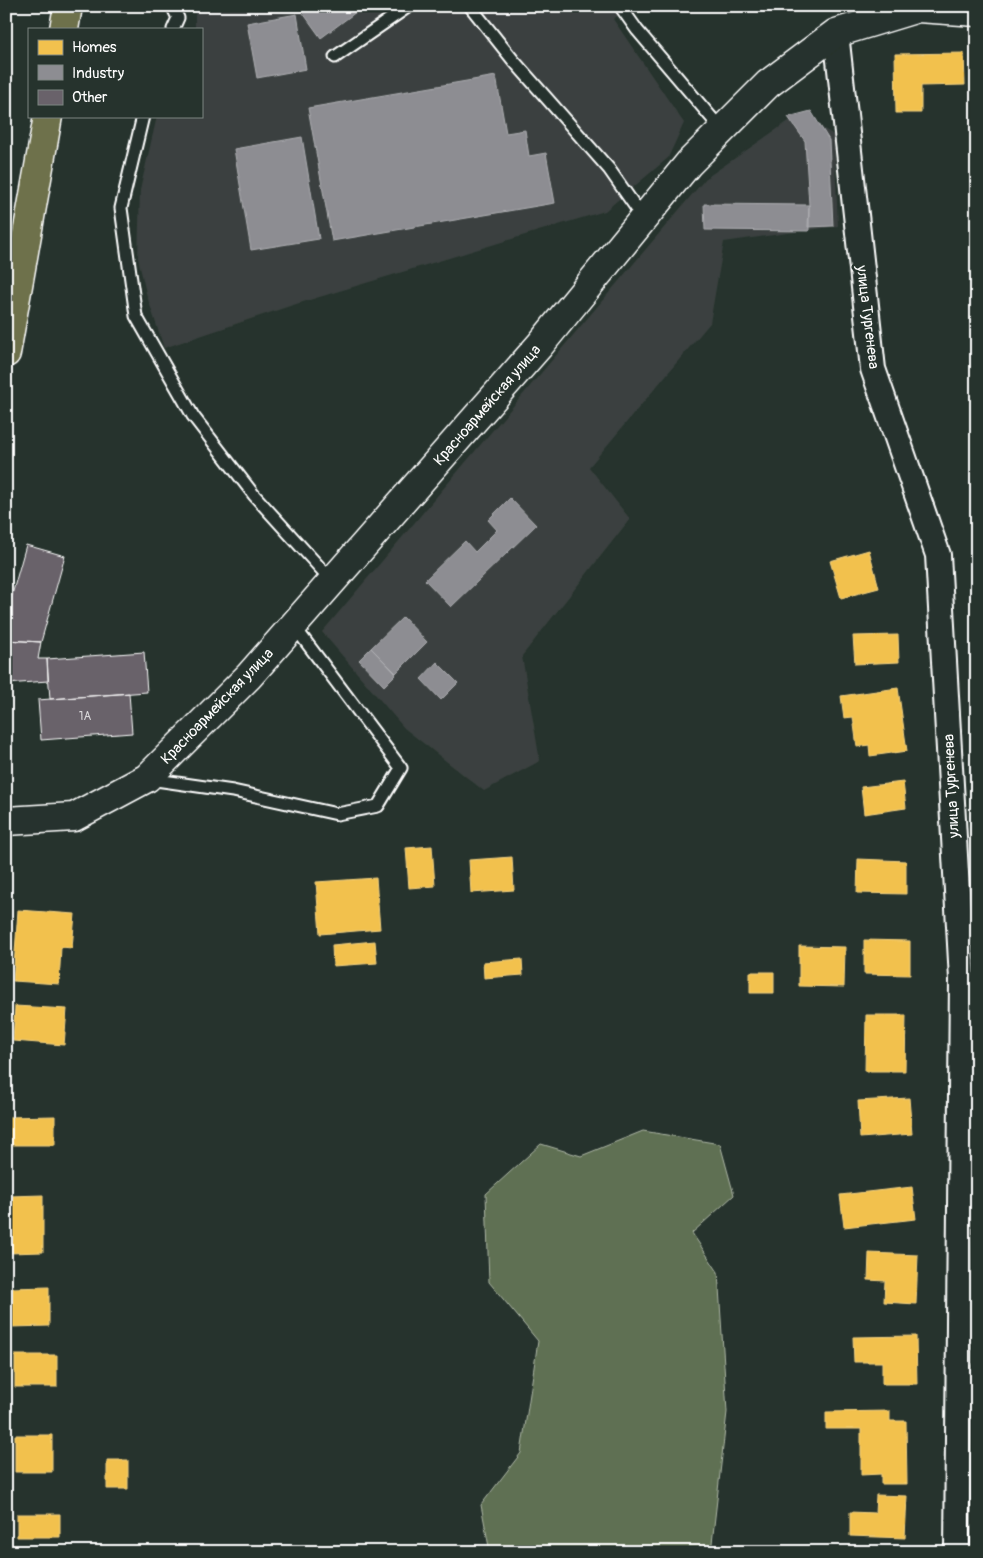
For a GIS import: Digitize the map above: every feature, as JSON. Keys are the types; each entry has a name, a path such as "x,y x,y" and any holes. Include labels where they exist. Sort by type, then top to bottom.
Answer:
{"main road":[{"path":"64,28 68,6"},
{"path":"6,353 48,118"}],"street":[{"name":"Красноармейская улица","path":"6,820 74,817 147,778 249,676 539,346 689,163 768,84 836,33 918,8 977,12"},
{"name":"улица Тургенева","path":"836,33 873,369 938,555 962,979 957,1552"}],"lane":[{"path":"172,6 178,18 173,28"},
{"path":"335,57 409,6"},
{"path":"470,6 513,60 609,169 644,219"},
{"path":"620,6 637,30 722,130"},
{"path":"143,118 121,208 136,316 193,416 254,495 332,581"},
{"path":"147,778 233,791 337,814 378,806 401,768 293,625"}],"shaded area":[{"path":"195,6 633,6 613,19 684,123 668,158 605,211 293,305 164,348 146,293 138,258 140,190 157,118 202,118 202,28 195,28"},
{"path":"799,114 834,135 838,226 724,242 710,323 589,467 630,519 522,656 540,761 484,791 404,728 322,632 706,178"}],"green space":[{"path":"643,1131 720,1144 734,1195 692,1233 718,1272 727,1412 711,1552 490,1552 481,1505 521,1453 538,1341 489,1282 486,1194 541,1144 581,1156"}],"building: Homes":[{"path":"964,53 965,85 921,86 921,113 896,113 895,54"},
{"path":"869,550 879,588 841,598 830,561"},
{"path":"898,635 899,662 855,664 853,636"},
{"path":"898,688 907,751 870,756 869,745 857,747 853,717 844,718 841,696"},
{"path":"903,782 906,808 864,814 861,787"},
{"path":"432,846 435,886 409,888 406,848"},
{"path":"512,857 514,890 471,893 469,860"},
{"path":"858,859 906,861 906,894 857,893"},
{"path":"376,878 380,929 320,934 316,882"},
{"path":"18,910 75,914 72,948 61,947 59,984 13,981"},
{"path":"864,940 910,941 910,975 864,974"},
{"path":"375,941 377,963 333,966 332,945"},
{"path":"799,946 845,947 844,987 799,986"},
{"path":"522,959 523,975 484,978 483,962"},
{"path":"750,972 774,972 774,993 750,993"},
{"path":"15,1006 67,1009 64,1045 13,1041"},
{"path":"866,1015 906,1015 905,1071 865,1071"},
{"path":"909,1098 912,1134 860,1138 858,1101"},
{"path":"55,1116 55,1145 8,1145 7,1117"},
{"path":"912,1187 916,1219 844,1227 840,1195"},
{"path":"43,1195 43,1252 9,1253 9,1196"},
{"path":"869,1253 918,1255 916,1304 884,1302 885,1281 868,1280"},
{"path":"49,1287 49,1326 11,1327 11,1288"},
{"path":"916,1336 917,1384 882,1384 882,1362 854,1362 853,1337"},
{"path":"15,1355 57,1355 57,1387 15,1387"},
{"path":"890,1411 890,1421 906,1421 907,1484 881,1484 881,1474 861,1475 861,1429 826,1429 826,1412"},
{"path":"15,1435 52,1435 52,1472 15,1472"},
{"path":"107,1460 128,1460 128,1489 107,1489"},
{"path":"876,1495 907,1496 905,1538 850,1536 850,1512 875,1513"},
{"path":"17,1514 60,1514 60,1537 17,1537"}],"building: Industry":[{"path":"298,6 364,6 321,38"},
{"path":"297,14 306,69 257,78 247,23"},
{"path":"496,76 506,133 525,130 529,156 546,153 555,203 332,241 308,108"},
{"path":"811,111 829,140 833,226 808,227 809,205 805,141 788,117"},
{"path":"302,137 319,239 251,250 234,149"},
{"path":"704,204 809,205 809,231 705,230"},
{"path":"510,498 536,525 451,607 425,580 465,541 475,552 497,530 488,520"},
{"path":"403,617 427,642 396,673 371,648"},
{"path":"371,648 396,674 384,686 359,660"},
{"path":"437,662 458,683 441,700 421,679"}],"building: Other":[{"path":"26,545 65,556 41,642 6,640 6,616"},
{"path":"6,640 41,642 38,659 47,659 48,681 6,684"},
{"path":"144,652 147,692 50,699 47,659"},
{"path":"129,693 132,733 41,740 38,700"}]}
